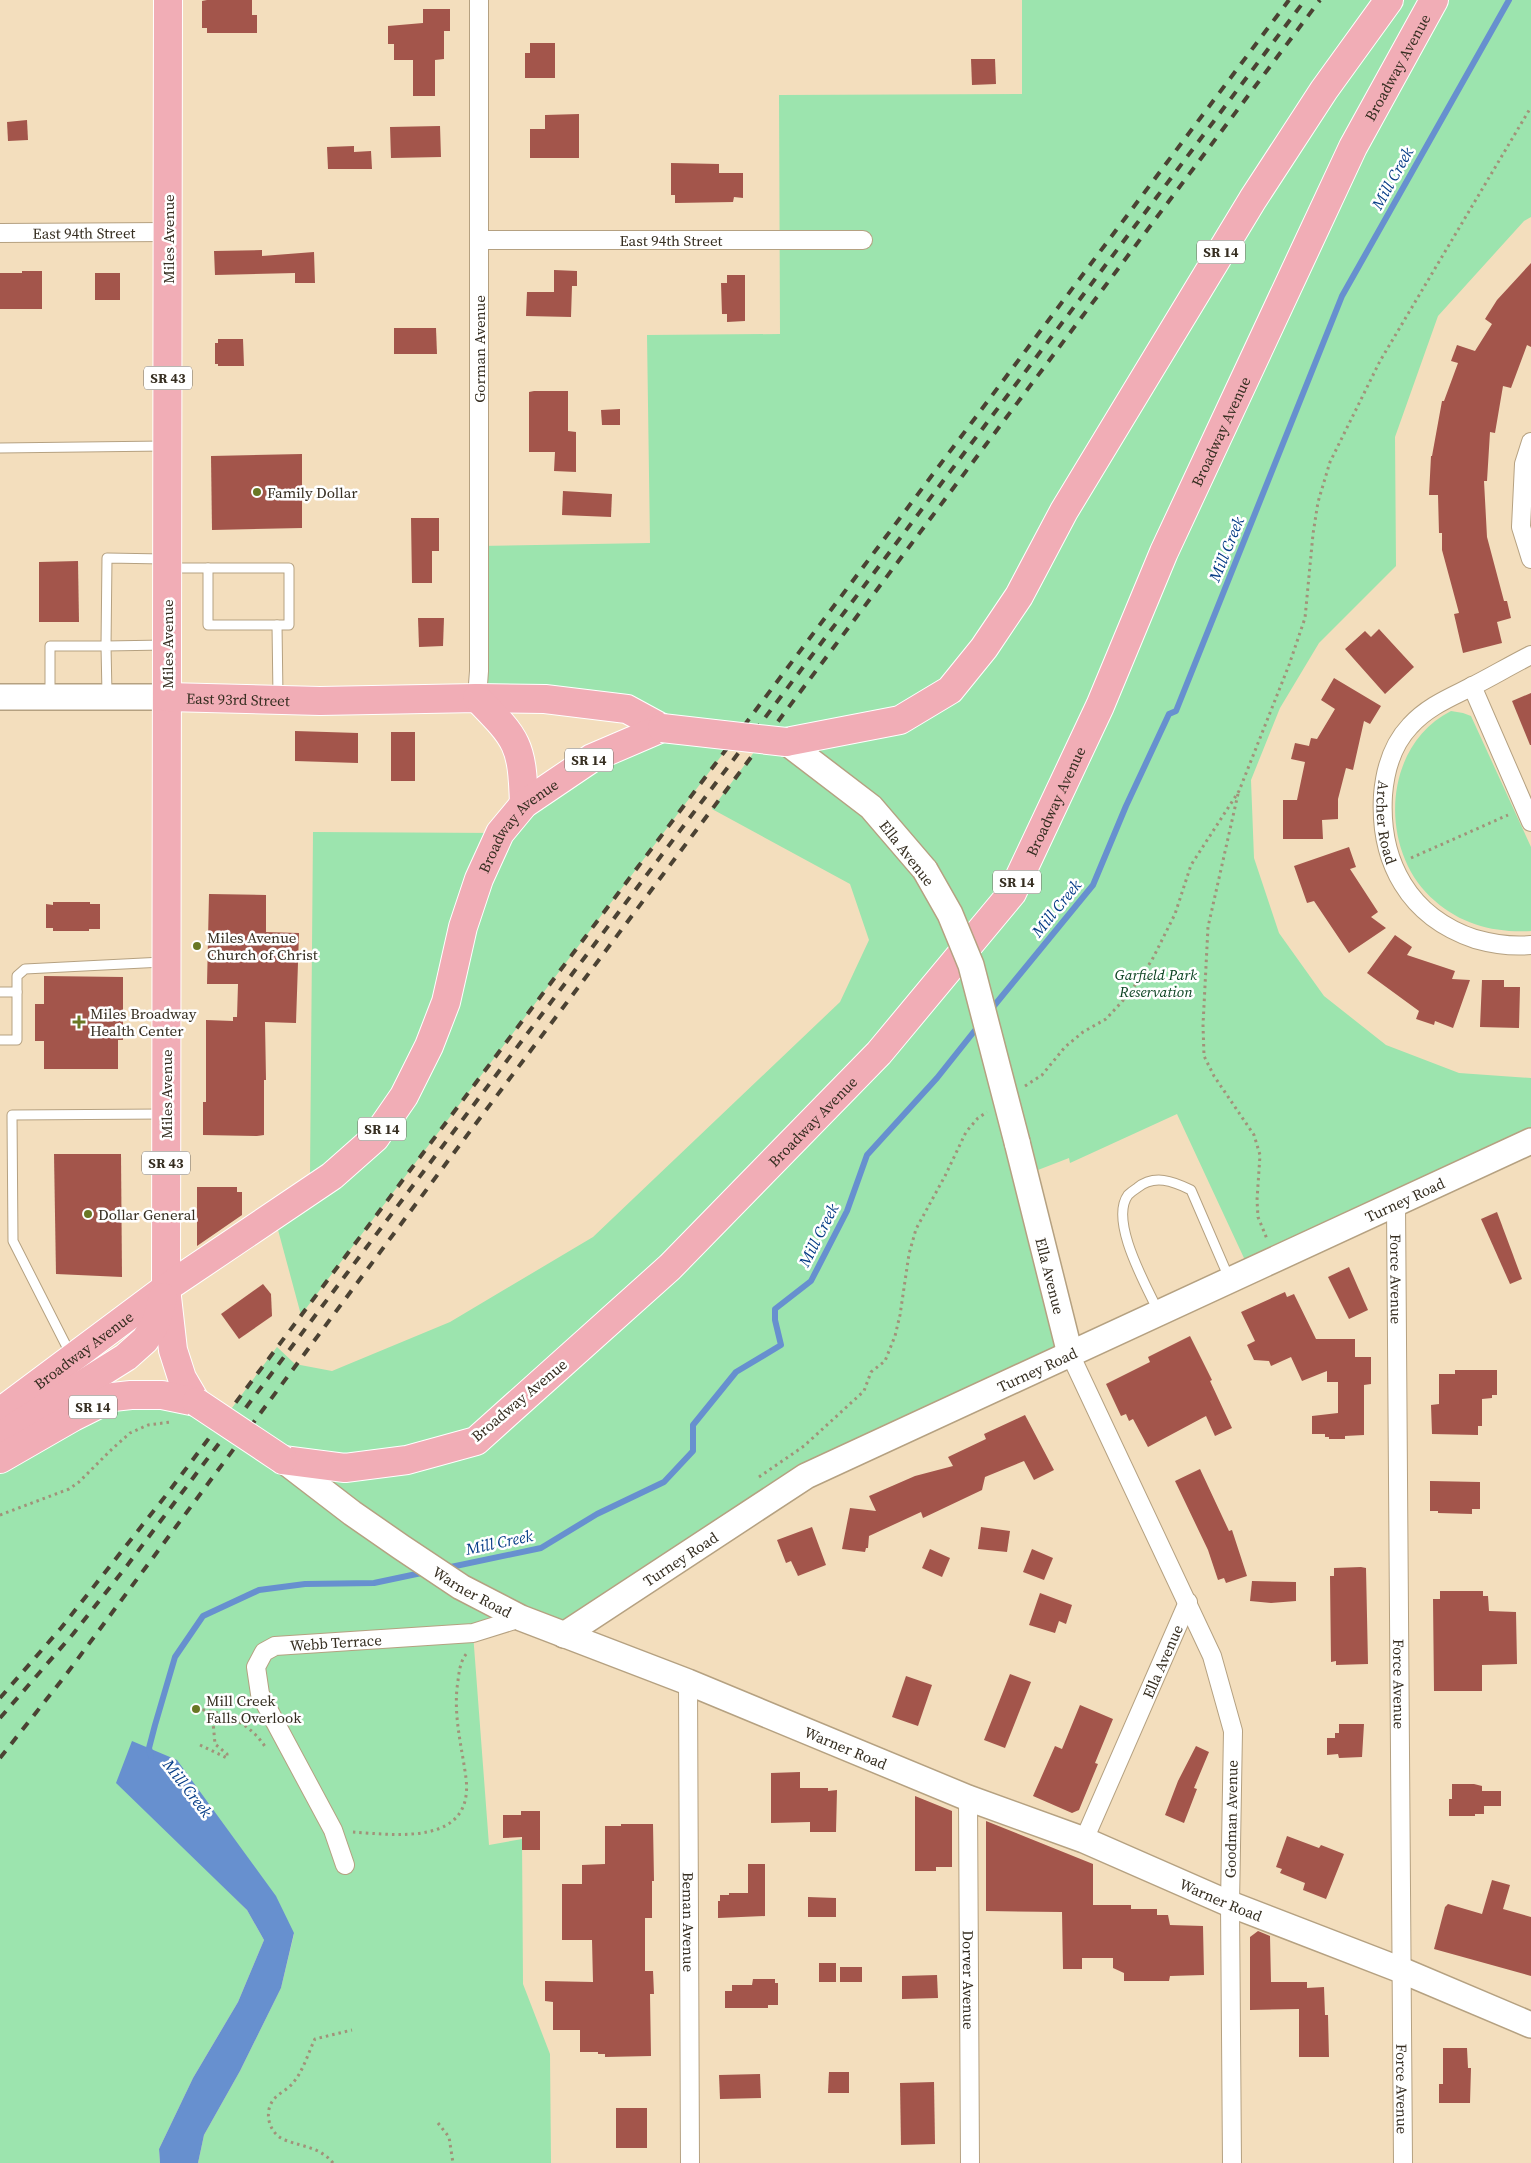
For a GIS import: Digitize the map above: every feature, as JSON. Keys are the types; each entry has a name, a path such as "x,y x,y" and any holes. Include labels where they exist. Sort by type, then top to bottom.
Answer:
{"main road":[{"name":"Miles Avenue","path":"166,1288 168,0"},
{"name":"Broadway Avenue","path":"0,1412 166,1288 332,1176 376,1138 404,1096 429,1046 446,1002 463,927 479,879 500,833 524,804 592,758 662,728 786,742 900,720 950,690 984,648 1019,596 1064,511 1253,199 1324,90 1389,0"},
{"name":"Broadway Avenue","path":"282,1460 345,1468 408,1460 476,1440 670,1267 879,1053 1012,892 1100,706 1164,552 1353,147 1434,0"},
{"name":"East 93rd Street","path":"0,697 167,697 278,700 545,699 627,709 662,728"},
{"path":"477,698 508,730 517,746 523,767 524,804"},
{"name":"Ella Avenue","path":"786,742 871,807 925,870 950,914 971,965 1070,1354"},
{"name":"Turney Road","path":"564,1635 806,1476 1531,1142"},
{"path":"166,1288 173,1350 182,1378 196,1402"},
{"name":"SR 43","path":"0,1436 126,1357 145,1340 156,1323 166,1288"},
{"name":"SR 14","path":"0,1459 73,1417 113,1397 162,1395 196,1402"},
{"name":"Warner Road","path":"196,1402 282,1460 352,1513 461,1587 521,1618 688,1682 968,1798 1084,1840 1230,1904 1401,1970 1531,2025"}],"street":[{"name":"Gorman Avenue","path":"477,698 479,662 479,0"},
{"name":"East 94th Street","path":"0,233 168,232"},
{"name":"East 94th Street","path":"479,240 862,240"},
{"path":"1531,442 1524,464 1521,527 1531,559"},
{"name":"Archer Road","path":"1531,655 1436,704 1410,726 1392,753 1384,781 1382,812 1386,842 1395,870 1408,893 1429,916 1460,934 1489,943 1531,945"},
{"path":"1472,686 1531,822"},
{"name":"Force Avenue","path":"1396,1204 1403,2163"},
{"name":"Ella Avenue","path":"1070,1354 1188,1602 1084,1840"},
{"name":"Goodman Avenue","path":"1188,1602 1212,1656 1233,1732 1230,1904 1232,2163"},
{"name":"Webb Terrace","path":"345,1865 329,1822 260,1694 256,1667 264,1652 275,1646 473,1633 521,1618"},
{"name":"Beman Avenue","path":"688,1682 690,2163"},
{"name":"Dorver Avenue","path":"968,1798 970,2163"}],"lane":[{"path":"0,448 168,446"},
{"path":"107,697 107,558 208,568 289,568 289,625 208,625 208,568"},
{"path":"278,625 278,700"},
{"path":"50,697 50,646 167,645"},
{"path":"0,1040 17,1040 17,976 25,969 167,962"},
{"path":"0,992 17,992"},
{"path":"73,1358 13,1240 12,1115 166,1114"},
{"path":"1159,1313 1124,1235 1122,1214 1127,1196 1142,1184 1157,1180 1174,1182 1191,1190 1230,1280"}],"path":[{"path":"1274,1260 1258,1218 1257,1200 1260,1155 1254,1135 1214,1076 1204,1056 1203,1025 1208,926 1239,791 1289,665 1305,618 1318,502 1330,462 1380,361 1531,107"},
{"path":"1017,1091 1042,1075 1065,1047 1083,1032 1106,1018 1129,994 1152,960 1175,914 1191,865 1239,791"},
{"path":"1405,861 1513,812"},
{"path":"756,1479 804,1446 864,1391 871,1372 885,1361 895,1336 900,1315 909,1254 916,1229 966,1132 978,1118 991,1109"},
{"path":"0,1515 69,1489 79,1482 130,1433 148,1424 173,1422"},
{"path":"351,1832 385,1834 426,1833 444,1828 455,1820 464,1801 466,1781 456,1716 457,1694 464,1656 473,1647"},
{"path":"196,1709 212,1711 234,1719 250,1730 268,1752"},
{"path":"200,1745 227,1758 227,1754 215,1744 212,1711"},
{"path":"333,2163 316,2149 279,2138 268,2120 269,2107 274,2098 292,2084 315,2039 352,2030"},
{"path":"438,2122 449,2137 453,2163"}],"green space":[{"name":"Garfield Park Reservation","path":"1022,0 1531,0 1531,217 1524,221 1438,316 1395,437 1396,566 1319,643 1280,708 1251,780 1254,858 1279,933 1324,996 1386,1045 1459,1073 1531,1078 1531,1141 1250,1271 1177,1114 1070,1163 1069,1158 1025,1175 1070,1354 806,1476 564,1635 521,1618 473,1633 489,1845 522,1839 523,1984 550,2054 551,2163 198,2163 204,2135 240,2071 281,1988 294,1934 217,1880 247,1910 264,1940 238,2002 193,2078 159,2149 160,2163 0,2163 0,1459 113,1397 223,1420 277,1347 295,1364 332,1371 450,1322 593,1237 840,1002 869,940 850,884 712,809 763,740 737,735 301,1315 274,1215 310,1176 313,832 500,833 661,728 477,698 479,546 650,543 647,335 780,334 779,95 1022,94"},
{"path":"1451,711 1471,716 1531,847 1531,931 1492,929 1468,922 1456,916 1435,901 1416,880 1404,856 1397,829 1395,801 1400,774 1411,749 1428,727"}],"water":[{"path":"132,1741 177,1760 276,1896 294,1933 281,1988 240,2071 204,2135 198,2163 160,2163 159,2149 193,2078 238,2002 264,1940 247,1910 116,1783"}],"building":[{"path":"252,0 252,15 257,15 257,33 207,33 207,28 202,28 202,1"},
{"path":"423,9 450,9 450,31 444,31 444,59 435,60 435,96 413,96 413,60 394,60 394,44 388,44 388,26 423,23"},
{"path":"530,43 555,43 555,78 525,78 525,53 530,53"},
{"path":"971,59 995,59 996,84 972,85"},
{"path":"579,114 579,158 530,158 530,129 545,129 545,115"},
{"path":"27,120 28,140 8,141 7,122"},
{"path":"440,126 441,157 391,158 390,127"},
{"path":"354,146 354,152 371,151 372,169 328,169 327,147"},
{"path":"671,163 719,164 719,173 743,173 743,198 734,197 733,202 675,203 675,195 671,195"},
{"path":"262,250 262,256 314,252 315,283 295,283 295,273 215,275 214,251"},
{"path":"1531,263 1531,347 1527,345 1511,388 1503,386 1495,433 1490,432 1487,481 1484,481 1487,537 1504,601 1507,601 1511,618 1497,622 1502,643 1463,653 1454,614 1459,613 1442,550 1442,533 1439,533 1438,495 1429,495 1431,456 1442,401 1444,401 1458,363 1451,361 1457,345 1475,351 1492,324 1485,319 1497,300"},
{"path":"554,270 577,271 577,286 572,286 571,317 526,316 527,292 554,292"},
{"path":"22,271 42,271 42,309 0,309 0,273 22,273"},
{"path":"95,273 120,273 120,300 95,300"},
{"path":"727,275 745,275 745,321 727,322 727,314 722,314 721,283 727,283"},
{"path":"394,328 436,328 437,354 394,354"},
{"path":"218,339 243,339 244,366 218,366 218,364 215,364 215,343 218,343"},
{"path":"568,391 568,431 576,432 576,472 554,471 555,452 529,452 529,392"},
{"path":"620,409 620,425 602,425 601,410"},
{"name":"Family Dollar","path":"302,454 302,528 212,530 211,456"},
{"path":"563,491 612,494 611,517 562,515"},
{"path":"411,518 439,518 439,551 432,551 432,583 412,583"},
{"path":"78,561 79,622 39,622 39,562"},
{"path":"418,618 444,618 443,646 419,647"},
{"path":"1379,629 1414,667 1385,694 1345,649 1365,631 1371,637"},
{"path":"1334,678 1381,706 1370,724 1364,721 1353,770 1346,768 1338,799 1338,819 1322,820 1323,839 1283,839 1283,800 1297,800 1305,762 1291,759 1295,743 1309,746 1311,738 1317,739 1335,709 1321,700"},
{"path":"1531,693 1531,745 1530,745 1512,701"},
{"path":"295,731 358,733 358,763 295,761"},
{"path":"391,732 415,732 415,781 391,781"},
{"path":"1349,847 1356,867 1350,869 1378,912 1371,917 1386,928 1349,953 1314,901 1307,903 1294,866"},
{"path":"209,894 266,895 266,932 299,933 296,1023 265,1022 266,1080 264,1080 264,1135 203,1135 203,1102 206,1102 206,1020 233,1021 233,1017 237,1017 238,984 207,984"},
{"path":"53,902 90,902 90,904 100,904 100,929 89,929 89,931 53,931 53,928 46,928 46,904 53,905"},
{"path":"1395,935 1412,947 1407,955 1455,971 1452,979 1470,980 1453,1028 1435,1021 1434,1025 1416,1019 1419,1011 1367,973"},
{"name":"Miles Broadway Health Center","path":"44,976 123,977 123,1040 118,1040 118,1069 44,1069 44,1041 35,1041 35,1004 44,1004"},
{"path":"1482,980 1504,980 1504,987 1520,987 1519,1028 1480,1027"},
{"name":"Dollar General","path":"54,1154 121,1154 122,1277 56,1274"},
{"path":"197,1187 237,1187 237,1192 242,1192 242,1215 197,1246"},
{"path":"1497,1212 1522,1279 1510,1284 1481,1219"},
{"path":"1349,1267 1368,1310 1349,1319 1328,1277"},
{"path":"263,1284 271,1294 272,1316 239,1339 221,1314"},
{"path":"1285,1292 1287,1297 1294,1294 1316,1339 1355,1339 1355,1357 1371,1357 1371,1384 1364,1385 1364,1435 1345,1436 1345,1439 1329,1439 1329,1437 1325,1437 1325,1434 1312,1434 1312,1416 1338,1413 1338,1382 1327,1382 1327,1371 1302,1381 1291,1357 1271,1366 1269,1361 1254,1360 1247,1345 1255,1341 1241,1312"},
{"path":"1190,1336 1212,1380 1210,1381 1232,1428 1215,1436 1206,1416 1148,1447 1133,1419 1129,1421 1126,1414 1121,1416 1106,1384 1150,1362 1148,1357"},
{"path":"1455,1370 1497,1370 1497,1395 1492,1395 1492,1398 1482,1399 1482,1426 1478,1426 1478,1435 1432,1434 1431,1405 1439,1404 1439,1374 1455,1374"},
{"path":"1025,1415 1054,1470 1034,1480 1024,1461 985,1477 982,1490 923,1518 921,1512 869,1536 868,1548 866,1548 865,1552 842,1549 850,1508 876,1511 869,1496 915,1476 953,1466 948,1457 986,1439 984,1434"},
{"path":"1200,1469 1229,1531 1232,1530 1247,1576 1226,1583 1224,1578 1218,1580 1208,1550 1175,1481"},
{"path":"1430,1481 1480,1482 1480,1509 1472,1509 1472,1514 1430,1511"},
{"path":"812,1527 826,1565 798,1576 791,1561 786,1563 777,1540"},
{"path":"981,1527 1010,1531 1007,1552 978,1549"},
{"path":"930,1549 950,1558 942,1577 922,1568"},
{"path":"1032,1549 1053,1558 1044,1580 1023,1572"},
{"path":"1334,1568 1366,1568 1368,1664 1336,1665 1336,1661 1331,1662 1330,1576 1334,1576"},
{"path":"1252,1581 1296,1582 1296,1601 1271,1603 1250,1601"},
{"path":"1440,1591 1483,1591 1483,1596 1488,1596 1489,1611 1516,1612 1517,1664 1482,1665 1482,1691 1434,1691 1433,1599 1440,1599"},
{"path":"1040,1593 1072,1605 1066,1624 1059,1621 1055,1633 1029,1625"},
{"path":"1010,1674 1031,1682 1005,1748 984,1740"},
{"path":"906,1676 932,1685 918,1726 892,1717"},
{"path":"1080,1705 1113,1719 1095,1763 1098,1764 1079,1810 1072,1813 1033,1796 1055,1746 1062,1749"},
{"path":"1339,1724 1364,1724 1362,1757 1339,1758 1338,1754 1327,1755 1327,1738 1335,1738 1335,1733 1339,1733"},
{"path":"1196,1746 1209,1752 1194,1788 1197,1789 1184,1823 1165,1815 1178,1781"},
{"path":"800,1772 800,1788 828,1788 828,1791 837,1790 836,1832 810,1832 810,1822 771,1823 771,1773"},
{"path":"1452,1784 1474,1784 1482,1786 1482,1791 1501,1791 1501,1806 1484,1806 1484,1814 1475,1814 1475,1816 1449,1816 1449,1799 1452,1799"},
{"path":"915,1796 952,1811 952,1867 936,1867 936,1871 915,1871"},
{"path":"521,1811 540,1811 540,1850 522,1850 522,1837 503,1838 503,1815 521,1815"},
{"path":"986,1821 1093,1864 1093,1905 1131,1905 1131,1909 1157,1909 1157,1915 1168,1915 1170,1925 1203,1926 1204,1975 1170,1976 1169,1981 1124,1981 1124,1973 1113,1968 1113,1958 1082,1958 1082,1969 1063,1969 1062,1912 986,1911"},
{"path":"621,1824 653,1824 654,1881 652,1881 652,1918 645,1918 645,1971 653,1971 654,1994 650,1994 651,2056 605,2057 605,2054 598,2054 598,2052 580,2052 580,2030 553,2030 553,2002 545,2001 545,1981 593,1982 592,1940 562,1940 562,1884 582,1884 582,1865 605,1864 605,1826 621,1826"},
{"path":"1287,1836 1319,1848 1321,1845 1344,1854 1326,1899 1303,1890 1305,1883 1280,1873 1282,1869 1276,1867"},
{"path":"748,1864 765,1864 765,1916 718,1918 720,1895 748,1893"},
{"path":"1492,1880 1510,1885 1503,1909 1531,1917 1531,1976 1434,1949 1445,1907 1448,1904 1482,1914"},
{"path":"808,1897 836,1898 836,1917 808,1917"},
{"path":"1258,1931 1270,1936 1271,1982 1307,1982 1307,1988 1324,1987 1325,2015 1328,2015 1329,2057 1299,2057 1299,2009 1250,2010 1250,1937"},
{"path":"819,1963 836,1963 836,1982 819,1982"},
{"path":"840,1967 862,1967 862,1982 840,1982"},
{"path":"937,1975 938,1998 902,1999 902,1976"},
{"path":"753,1979 775,1979 775,1983 778,1983 778,2005 768,2005 768,2008 725,2008 725,1991 732,1991 732,1985 752,1985"},
{"path":"1443,2048 1467,2048 1468,2068 1471,2068 1470,2103 1439,2103 1439,2084 1443,2084"},
{"path":"829,2072 849,2072 849,2093 828,2093"},
{"path":"760,2074 761,2098 720,2099 719,2075"},
{"path":"934,2082 935,2144 901,2145 900,2083"},
{"path":"616,2108 647,2108 647,2148 616,2148"}],"waterway":[{"name":"Mill Creek","path":"989,1012 1093,885 1126,806 1169,714 1176,711 1342,296 1509,0"},
{"name":"Mill Creek","path":"446,1568 541,1548 597,1514 664,1482 693,1451 693,1425 736,1372 781,1345 775,1320 775,1309 811,1281 847,1211 867,1155 937,1078 980,1024"},
{"name":"Mill Creek","path":"151,1756 149,1748 175,1657 203,1616 259,1590 305,1584 374,1583 426,1572"}],"railway":[{"path":"0,1698 61,1628 167,1494 1289,0"},
{"path":"0,1718 73,1634 126,1567 1305,0"},
{"path":"0,1758 65,1676 456,1150 1320,0"}],"place":[{"name":"Family Dollar","path":"257,492"},
{"name":"Miles Avenue Church of Christ","path":"197,946"},
{"name":"Miles Broadway Health Center","path":"79,1022"},
{"name":"Dollar General","path":"88,1214"},
{"name":"Mill Creek Falls Overlook","path":"196,1709"}]}
